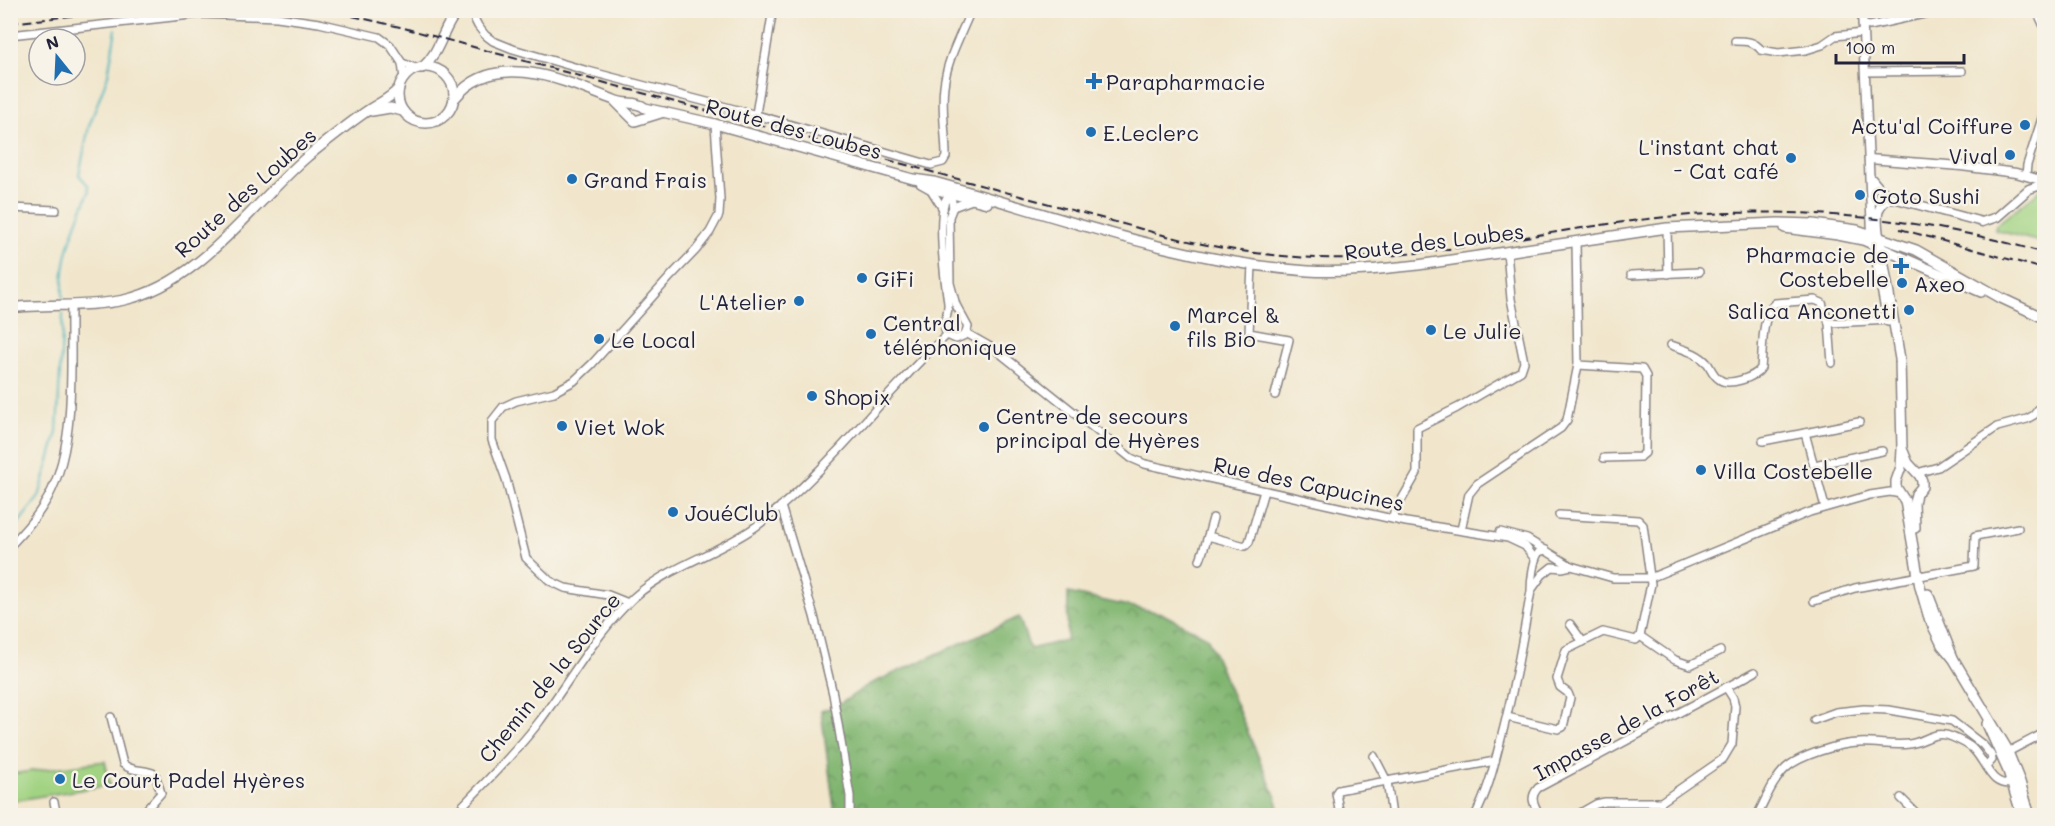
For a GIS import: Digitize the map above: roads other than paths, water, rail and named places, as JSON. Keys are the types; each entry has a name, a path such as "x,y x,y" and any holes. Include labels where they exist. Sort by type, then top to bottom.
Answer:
{"main road":[{"path":"438,50 446,75 453,87 454,98 449,112 437,122 422,123 408,117 403,111 399,98 401,84 438,50 444,30 458,10"},
{"path":"420,68 434,68 446,75 474,80"},
{"path":"454,98 474,80 499,71 520,71 586,89 614,101 640,104 644,113 638,121 635,121 614,101"},
{"name":"Route des Loubes","path":"10,308 103,304 127,299 148,291 179,275 224,240 307,157 359,117 388,99 401,84"},
{"path":"629,115 629,109 634,105"},
{"name":"Route des Loubes","path":"359,117 381,109 395,108 403,111"},
{"name":"Route des Loubes","path":"644,113 665,112 715,124 913,179 944,185 1048,216 1152,243 1252,265 1310,271 1378,269 1667,228 1813,224 1876,235 1931,257 2001,298"},
{"name":"Route des Loubes","path":"913,179 930,188 972,200 1048,216"},
{"name":"Route des Loubes","path":"1755,224 1838,235 1877,246 1981,292 2001,298"},
{"path":"1876,235 1900,359 1902,449 1897,489 1905,501 1921,575 1953,658 2005,754 2030,816"},
{"path":"1877,246 1883,263 1891,320"},
{"path":"1883,263 1889,257 1900,255"},
{"path":"2001,298 2044,318"},
{"path":"1902,449 1908,462 1922,478 1913,517 1921,575"},
{"path":"1898,478 1907,470 1916,472"},
{"path":"1901,494 1910,496 1919,491"},
{"path":"2016,782 2022,816"}],"street":[{"path":"470,10 485,35 502,45 582,70 756,114 931,165 939,164 946,157 944,84 951,57 971,10"},
{"path":"1862,10 1870,213 1876,235"},
{"path":"1735,41 1749,41 1761,50 1778,53 1806,50 1822,45 1835,36 1942,10"},
{"path":"2037,10 2044,25"},
{"path":"10,35 200,14 252,15 319,23 379,38 390,45 402,63 401,84"},
{"path":"756,114 772,15"},
{"path":"402,63 420,68"},
{"path":"1865,72 1962,71"},
{"path":"2024,192 2027,165 2044,112"},
{"path":"628,603 608,595 565,588 550,581 526,558 506,478 492,440 492,421 503,407 516,401 554,392 574,381 703,241 719,215 715,124"},
{"path":"1869,159 1961,166 2026,175 2044,183"},
{"path":"1870,177 1880,189 1893,198 1982,222 1997,217 2024,192 2044,183"},
{"path":"944,185 951,194 953,207 949,217 950,283 956,305 968,324 966,333 962,338 956,339 947,335 944,328 948,306 944,264 943,209 946,199 951,194 963,191"},
{"path":"930,188 943,209"},
{"path":"1876,235 1878,211 1884,202 1893,198"},
{"path":"953,207 972,200"},
{"path":"10,208 56,210"},
{"path":"1857,230 1865,226 1870,213"},
{"path":"1667,228 1668,274"},
{"path":"1461,530 1469,494 1476,484 1561,428 1567,420 1578,365 1575,241"},
{"path":"1393,519 1394,513 1418,473 1417,428 1458,408 1521,371 1524,362 1511,299 1507,251"},
{"path":"1252,265 1249,333 1290,340 1275,395"},
{"path":"1631,275 1700,272"},
{"path":"1671,345 1695,353 1706,362 1719,380 1725,382 1750,378 1761,368 1766,314 1775,303 1815,300 1822,303 1829,323 1832,363"},
{"path":"10,546 45,505 64,457 68,418 71,306"},
{"path":"945,321 954,315 964,318"},
{"path":"1829,323 1891,320"},
{"name":"Rue des Capucines","path":"966,333 996,350 1131,458 1145,464 1393,519 1514,540 1525,546 1535,562"},
{"name":"Chemin de la Source","path":"453,816 538,723 612,620 628,603 668,573 737,539 781,506 801,488 947,335"},
{"path":"1578,365 1642,369 1646,376 1645,453 1641,458 1604,458"},
{"path":"1919,491 1938,467 1997,428 2034,415 2044,402"},
{"path":"1763,441 1859,422"},
{"path":"1805,433 1825,507"},
{"path":"1814,465 1882,451"},
{"path":"1916,472 1938,467"},
{"path":"1870,495 1888,487 1898,478"},
{"path":"1208,536 1245,546 1249,542 1264,490"},
{"path":"1475,816 1487,793 1507,717 1517,673 1531,581 1539,552 1546,550 1571,566 1613,578 1650,578 1790,519 1825,507 1870,495 1890,492 1901,494"},
{"path":"781,506 814,616 833,694 850,796 850,816"},
{"path":"1507,717 1558,729 1563,727 1570,698 1569,693 1560,687 1557,680 1566,650 1603,632 1636,640 1640,636 1651,584 1643,525 1638,520 1559,515"},
{"path":"1200,560 1213,518"},
{"path":"1814,601 1855,588 1974,566 1975,536 2018,528"},
{"name":"Rue des Capucines","path":"1474,532 1510,534 1527,539 1546,550"},
{"path":"1531,591 1550,568 1554,557"},
{"path":"1535,562 1539,569 1571,566"},
{"path":"1570,624 1583,642"},
{"path":"1640,636 1675,660 1690,665 1720,651"},
{"name":"Impasse de la Forêt","path":"1540,816 1532,800 1538,788 1755,672"},
{"path":"1575,816 1596,804 1605,802 1661,802 1724,759 1732,744 1735,706 1726,687"},
{"path":"1814,720 1836,712 1864,709 1890,710 1952,721 1991,754 1992,760 1986,768"},
{"path":"111,717 123,764 128,769 146,770 155,774 161,793 146,810 144,816"},
{"path":"2005,754 2044,733"},
{"path":"1757,816 1786,768 1809,756 1848,743 1908,744 1922,742 1938,734 1944,734 1973,749 1993,779 2005,784 2016,782"},
{"path":"1374,756 1387,781 1392,816"},
{"path":"1340,816 1336,793 1338,790 1495,761"},
{"path":"1901,798 1919,816"},
{"path":"54,802 57,816"}],"waterway":[{"path":"63,298 66,256 89,192 88,185 79,175 89,126 108,75 116,29"},
{"path":"13,533 39,497 57,432 63,314"},
{"path":"10,553 15,550"}],"railway":[{"path":"10,23 123,10"},
{"path":"326,10 400,27 1167,236 1259,253 1305,258 1391,256 1627,221 1762,212 1857,217 1905,223 1952,230 2044,253"},
{"path":"1900,229 2044,269"}],"place":[{"name":"Parapharmacie","path":"1094,81"},
{"name":"Actu'al Coiffure","path":"2025,125"},
{"name":"E.Leclerc","path":"1091,132"},
{"name":"Vival","path":"2010,155"},
{"name":"L'instant chat - Cat café","path":"1791,158"},
{"name":"Grand Frais","path":"572,179"},
{"name":"Goto Sushi","path":"1860,195"},
{"name":"Pharmacie de Costebelle","path":"1901,266"},
{"name":"GiFi","path":"862,278"},
{"name":"Axeo","path":"1902,283"},
{"name":"L'Atelier","path":"799,301"},
{"name":"Salica Anconetti","path":"1909,310"},
{"name":"Marcel & fils Bio","path":"1175,326"},
{"name":"Le Julie","path":"1431,330"},
{"name":"Central téléphonique","path":"871,334"},
{"name":"Le Local","path":"599,339"},
{"name":"Shopix","path":"812,396"},
{"name":"Viet Wok","path":"562,426"},
{"name":"Centre de secours principal de Hyères","path":"984,427"},
{"name":"Villa Costebelle","path":"1701,470"},
{"name":"JouéClub","path":"673,512"},
{"name":"Le Court Padel Hyères","path":"60,779"}]}
